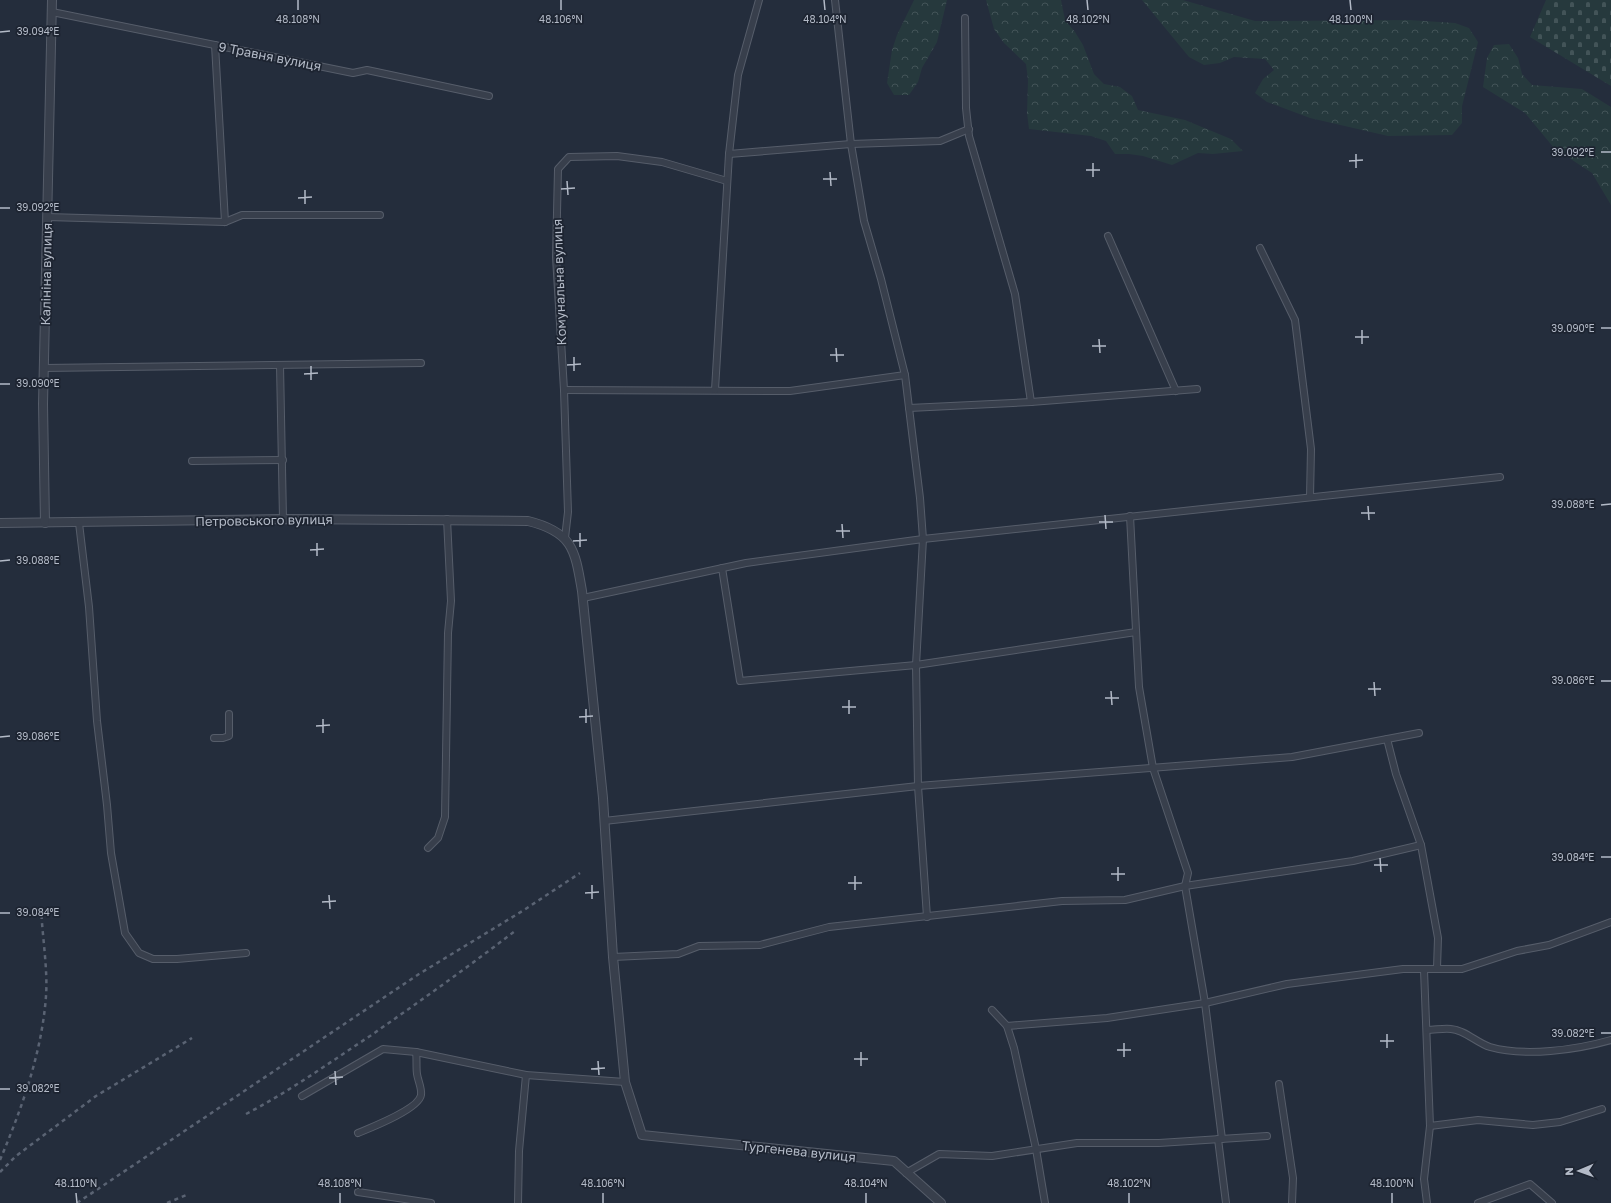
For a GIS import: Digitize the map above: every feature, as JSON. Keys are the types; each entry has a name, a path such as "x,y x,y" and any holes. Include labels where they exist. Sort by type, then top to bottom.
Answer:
{"street":[{"name":"Калініна вулиця","path":"45,523 44,368 52,0"},
{"path":"715,390 729,154 738,75 759,0"},
{"path":"835,0 851,144 864,221 886,296 905,375 923,539 916,665 918,786 927,917"},
{"name":"9 Травня вулиця","path":"52,12 353,73 367,70 489,96"},
{"path":"964,18 966,108 968,129 1014,294 1032,402"},
{"path":"215,45 225,222"},
{"path":"729,154 851,144 940,141 968,129"},
{"name":"Комунальна вулиця","path":"565,538 568,512 564,390 556,256 558,169 569,157 617,156 662,162 727,181"},
{"path":"47,217 225,222 242,215 380,215"},
{"path":"1108,236 1176,391"},
{"path":"1260,248 1295,320 1311,448 1310,497"},
{"path":"44,368 421,363"},
{"path":"280,366 283,519"},
{"path":"564,390 790,391 905,375"},
{"path":"909,408 1032,402 1196,389"},
{"path":"192,461 283,460"},
{"path":"583,598 746,563 923,539 1500,477"},
{"path":"1130,516 1139,687 1153,768 1188,873 1185,886 1206,1003 1226,1203"},
{"name":"Петровського вулиця","path":"0,524 283,519 447,519 458,522 528,521 547,526 565,538"},
{"path":"428,848 438,838 445,817 448,633 451,601 447,519"},
{"path":"79,523 89,607 96,721 107,805 111,853 125,933 139,953 153,959 177,959 246,953"},
{"path":"302,1096 383,1049 416,1052 526,1075 625,1082 613,957 604,821 583,598 576,558 565,538"},
{"path":"722,568 740,681 916,665 1136,632"},
{"path":"214,738 229,736 229,714"},
{"path":"604,821 918,786 1292,757 1419,733"},
{"path":"1386,739 1396,774 1421,845 1438,938 1437,968"},
{"path":"613,957 678,954 699,946 760,945 828,927 1062,901 1125,900 1185,886 1353,861 1421,845"},
{"path":"1007,1026 1107,1018 1206,1003 1287,984 1403,969 1462,969 1517,951 1550,944 1611,922"},
{"path":"1424,970 1430,1126 1424,1178 1427,1203"},
{"path":"992,1010 1007,1026 1014,1048 1036,1149 1045,1203"},
{"path":"1427,1030 1453,1029 1489,1047 1506,1050 1562,1050 1611,1040"},
{"path":"358,1133 412,1107 419,1100 421,1095 417,1074 416,1052"},
{"path":"518,1203 519,1152 526,1075"},
{"name":"Тургенева вулиця","path":"625,1082 642,1135 894,1161 941,1203"},
{"path":"1279,1084 1293,1178 1292,1203"},
{"path":"1430,1126 1478,1120 1533,1125 1560,1122 1602,1109"},
{"path":"906,1173 939,1154 992,1156 1077,1143 1159,1143 1267,1136"},
{"path":"1478,1203 1530,1184 1552,1203"},
{"path":"358,1192 431,1203"}],"green space":[{"path":"914,0 947,0 937,42 922,68 918,82 909,95 894,95 887,83 892,50 897,35"},
{"path":"986,0 1061,0 1065,20 1083,45 1094,74 1104,84 1120,87 1132,96 1138,110 1185,120 1231,139 1243,151 1213,154 1198,153 1172,165 1143,156 1115,154 1106,141 1091,136 1029,129 1027,113 1028,80 1026,64 1004,43 994,29"},
{"path":"1142,0 1183,0 1255,21 1409,20 1455,23 1469,28 1478,42 1462,106 1462,123 1452,135 1388,136 1310,118 1267,102 1255,93 1263,79 1274,70 1265,59 1234,57 1220,63 1204,65 1189,57"},
{"path":"1546,0 1611,0 1611,86 1530,37"},
{"path":"1509,44 1518,58 1522,74 1532,85 1582,89 1611,107 1611,205 1592,173 1554,148 1525,113 1483,87 1487,58 1494,45"}],"railway":[{"path":"77,1203 419,974 524,910 580,873"},
{"path":"0,1160 30,1080 44,1017 46,975 41,907"},
{"path":"246,1114 294,1086 370,1036 515,931"},
{"path":"0,1172 16,1156 96,1096 192,1038"},
{"path":"167,1203 189,1194"}]}
